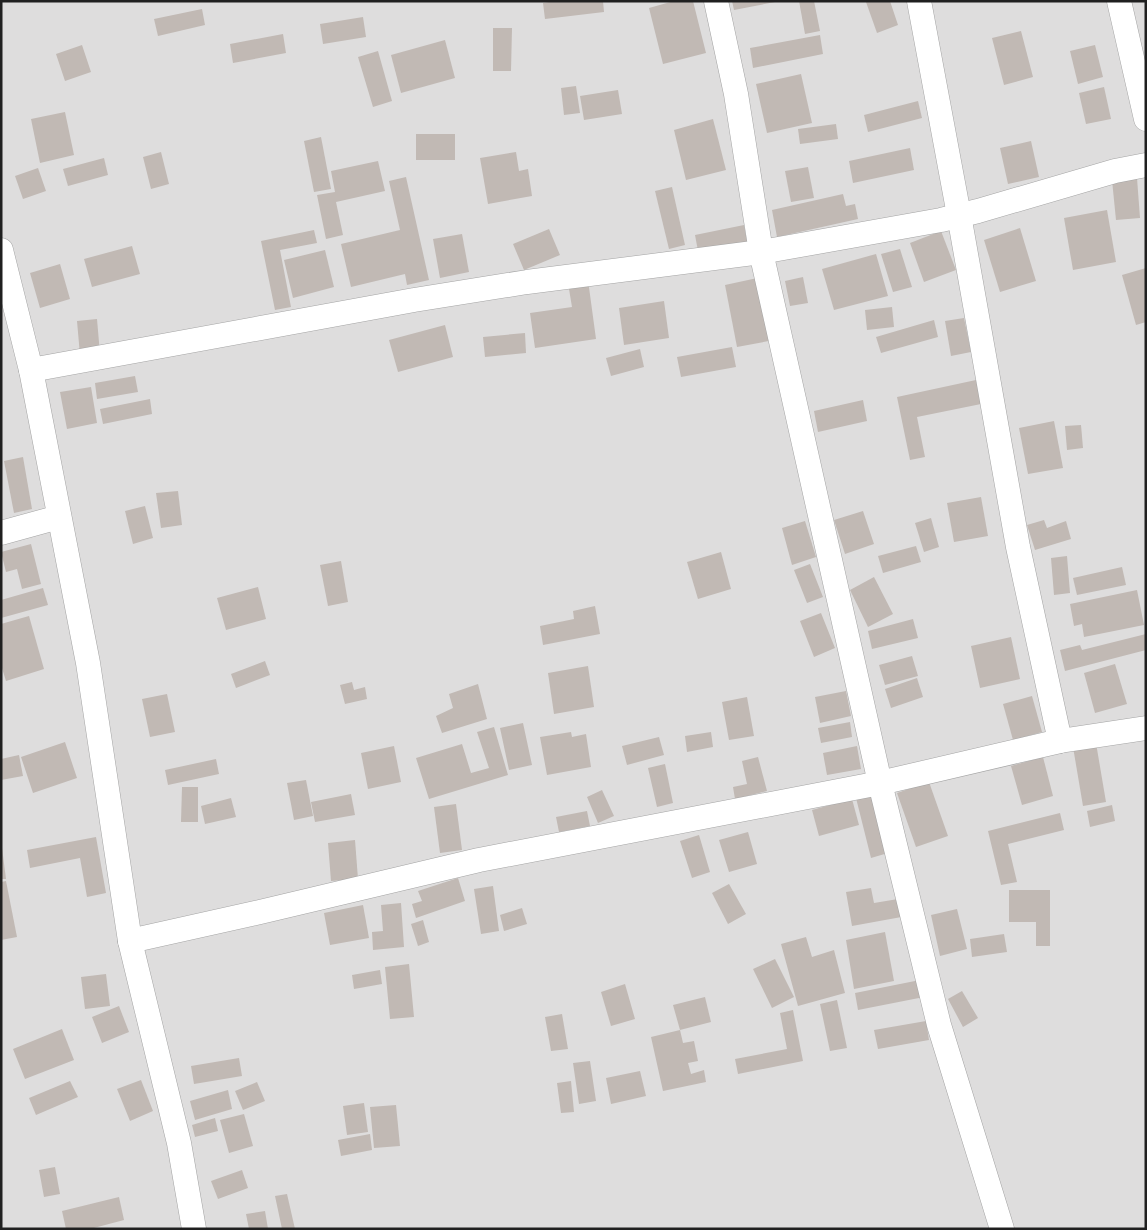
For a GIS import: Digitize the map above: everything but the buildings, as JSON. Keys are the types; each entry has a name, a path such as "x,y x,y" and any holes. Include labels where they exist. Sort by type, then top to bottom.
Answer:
{"street":[{"path":"716,1 736,94 761,252 880,783 939,1025 1002,1229"},
{"path":"919,1 1018,547 1060,741"},
{"path":"1120,1 1146,119"},
{"path":"31,370 414,300 537,281 761,252 959,216 1115,171 1146,165"},
{"path":"1,250 31,370 88,663 130,942 179,1143 194,1229"},
{"path":"1,533 59,517"},
{"path":"130,942 479,860 880,783 1060,741 1146,728"}],"shaded area":[{"path":"1,1 1146,1 1146,1229 1,1229"}]}
